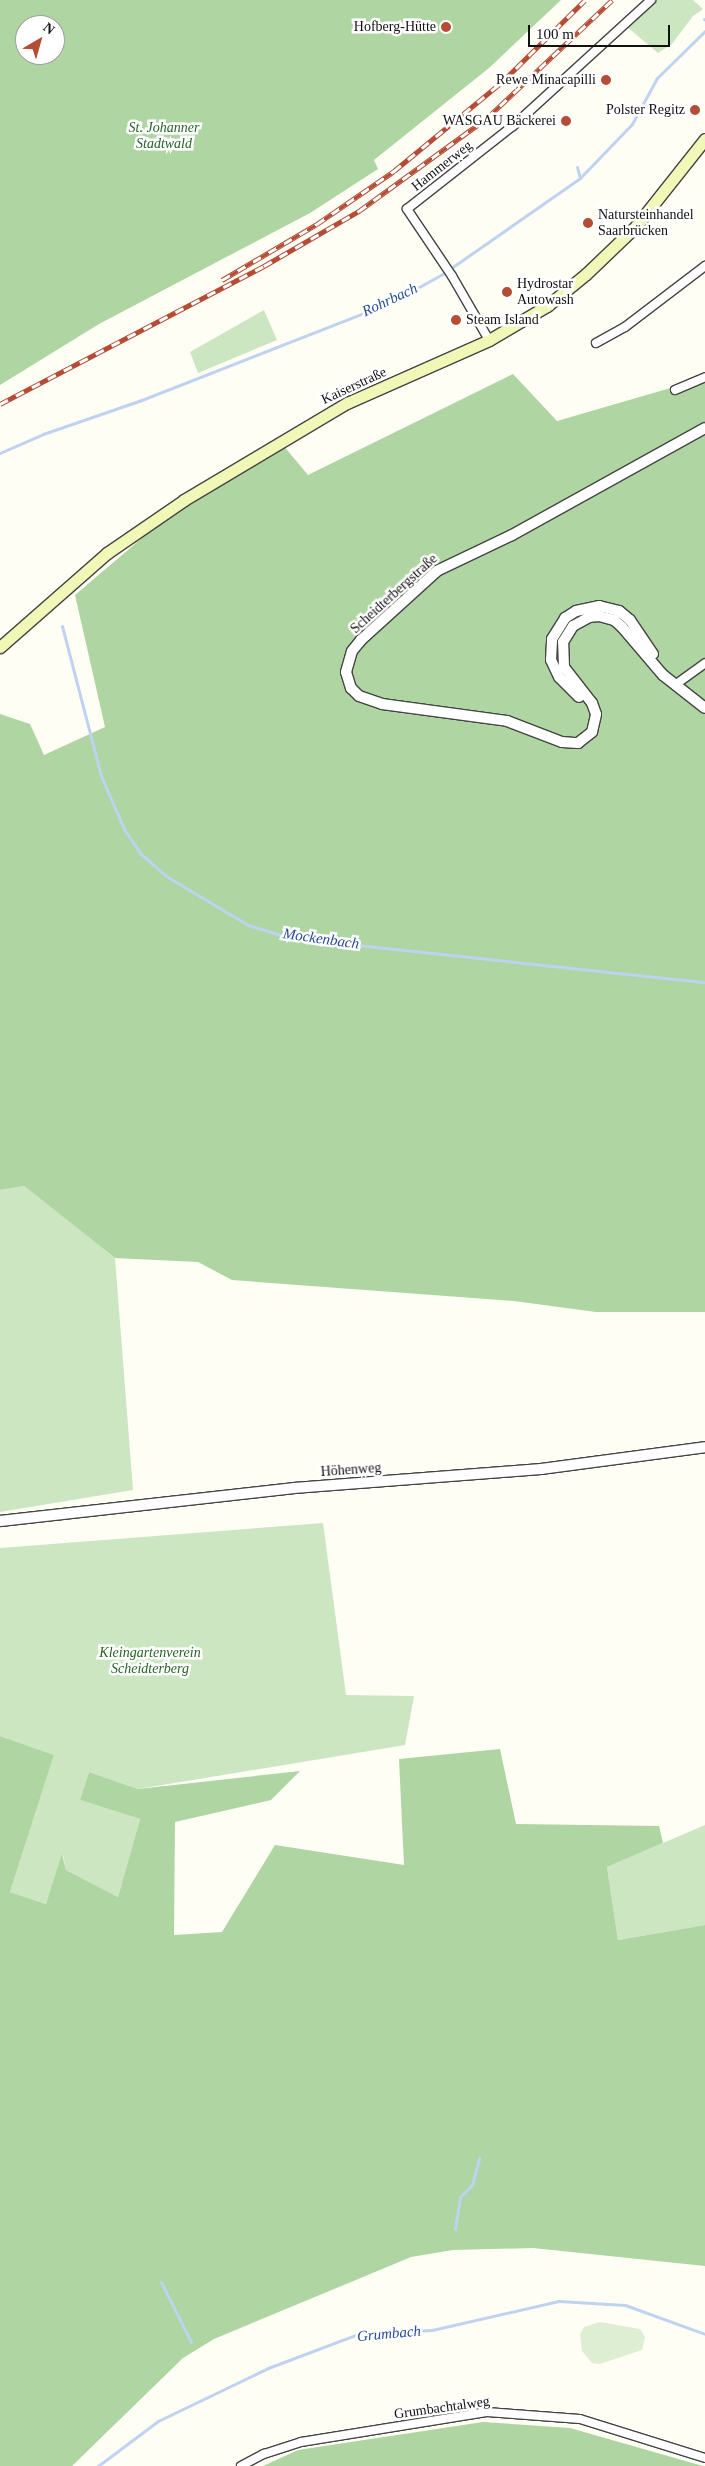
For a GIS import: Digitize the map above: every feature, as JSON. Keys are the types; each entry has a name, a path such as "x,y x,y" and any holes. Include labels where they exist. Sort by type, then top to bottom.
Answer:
{"main road":[{"name":"Kaiserstraße","path":"0,647 106,553 184,500 347,403 488,340 546,306 586,274 636,226 705,139"}],"street":[{"name":"Hammerweg","path":"488,340 452,276 407,210 513,126 651,0"},
{"path":"596,343 626,327 705,266"},
{"path":"675,390 705,378"},
{"name":"Scheidterbergstraße","path":"705,428 512,535 437,571 361,640 352,651 346,672 351,688 367,700 402,708 507,721 562,742 584,741 595,726 596,714 592,703 568,674 562,658 562,642 567,633 589,617 607,618 618,624 675,685 705,708"},
{"path":"675,685 705,663"},
{"name":"Höhenweg","path":"0,1521 284,1489 541,1469 705,1447"},
{"name":"Grumbachtalweg","path":"241,2466 264,2454 301,2442 486,2412 580,2419 705,2458"}],"green space":[{"name":"St. Johanner Stadtwald","path":"0,0 561,0 489,68 374,160 378,169 310,213 99,324 0,385"},
{"path":"657,0 693,0 703,9 693,16 672,44 658,53 626,26"},
{"path":"264,310 277,340 198,373 190,352"},
{"path":"513,374 557,421 705,378 705,1312 596,1312 514,1301 232,1280 198,1262 115,1258 24,1186 0,1190 0,714 30,724 44,755 105,727 75,595 162,521 282,444 308,475"},
{"path":"24,1186 115,1258 133,1490 0,1512 0,1190"},
{"name":"Kleingartenverein Scheidterberg","path":"323,1523 346,1695 414,1696 405,1745 138,1789 89,1772 80,1800 140,1819 118,1897 66,1870 63,1855 46,1904 10,1892 54,1755 0,1736 0,1548"},
{"path":"0,1736 54,1755 10,1892 46,1904 62,1854 66,1870 118,1897 140,1819 80,1800 89,1772 138,1789 300,1771 271,1800 175,1822 174,1935 222,1932 275,1845 404,1865 399,1759 500,1749 516,1824 659,1826 663,1843 607,1867 618,1940 705,1925 705,2266 533,2248 453,2250 411,2257 214,2339 183,2358 72,2466 0,2466"},
{"path":"705,1825 705,1925 618,1940 607,1867"},
{"path":"600,2322 640,2329 645,2337 642,2350 600,2364 592,2363 582,2351 580,2334 584,2327"},
{"path":"483,2422 570,2428 703,2466 263,2466 298,2450"}],"waterway":[{"name":"Rohrbach","path":"0,453 43,434 139,401 394,301 444,273 580,178 632,124 657,78 705,31"},
{"path":"577,167 580,178"},
{"name":"Mockenbach","path":"62,626 101,776 124,829 141,854 166,876 248,925 291,938 705,982"},
{"path":"455,2229 460,2197 472,2185 479,2158"},
{"path":"161,2282 191,2342"},
{"name":"Grumbach","path":"98,2466 158,2421 268,2368 358,2334 432,2330 559,2301 625,2305 705,2334"}],"railway":[{"path":"222,280 317,224 394,171 503,81 585,0"},
{"path":"0,404 264,266 359,211 487,118 612,0"}],"place":[{"name":"Hofberg-Hütte","path":"446,27"},
{"name":"Rewe Minacapilli","path":"606,80"},
{"name":"Polster Regitz","path":"695,110"},
{"name":"WASGAU Bäckerei","path":"566,121"},
{"name":"Natursteinhandel Saarbrücken","path":"588,223"},
{"name":"Hydrostar Autowash","path":"507,292"},
{"name":"Steam Island","path":"456,320"}]}
